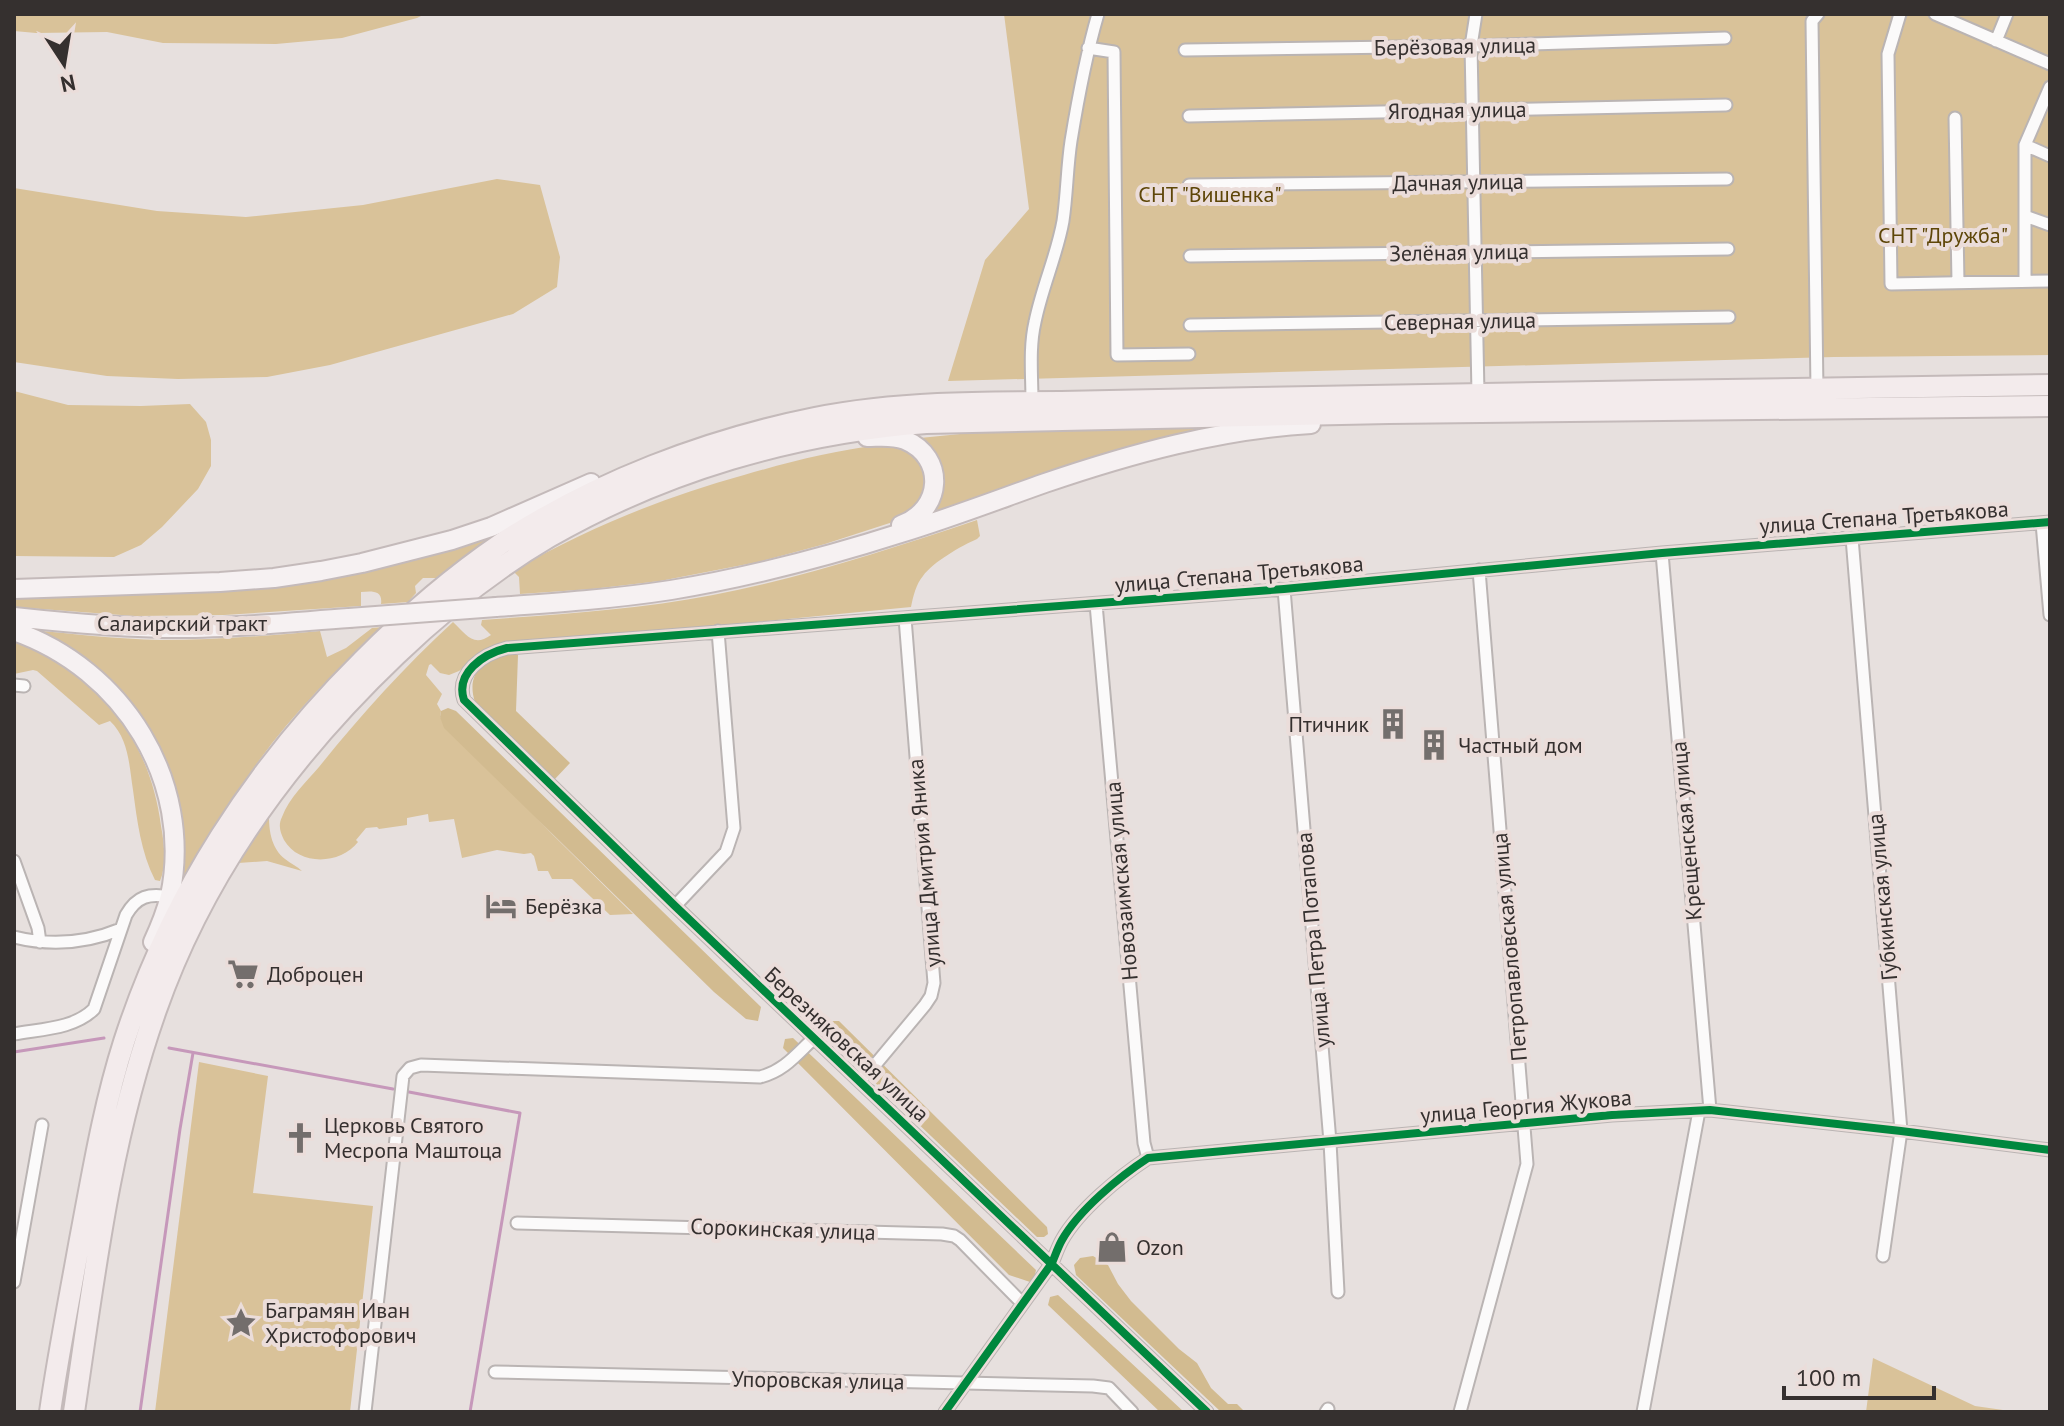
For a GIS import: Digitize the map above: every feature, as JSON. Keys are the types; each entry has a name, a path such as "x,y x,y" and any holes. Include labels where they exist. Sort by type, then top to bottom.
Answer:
{"highway":[{"path":"74,1412 108,1191 134,1078 168,978 218,875 310,744 357,693 449,607 506,564 552,535 610,505 663,483 758,451 824,436 894,426 986,421 1529,411 1893,398 2050,385"},
{"path":"50,1412 98,1145 115,1073 150,972 188,890 220,836 267,769 318,707 401,623 435,593 506,541 586,496 630,476 754,432 820,417 892,407 1478,393 1817,390 1893,398 2050,406"}],"main road":[{"path":"793,564 906,532 1096,466 1221,435 1293,425 1395,422 1529,411"},
{"path":"14,589 274,578 362,563 491,527 639,462 692,443 730,432 820,417"},
{"path":"610,505 750,462 824,444 889,437 905,440 922,452 932,468 935,485 931,501 917,517 793,564"},
{"name":"Салаирский тракт","path":"14,617 134,627 228,627 602,599 668,591 793,564"},
{"path":"14,631 46,644 83,667 116,698 140,731 155,761 170,812 174,866 170,897 121,1028 96,1118 72,1243 55,1378"}],"street":[{"path":"1032,402 1034,326 1059,244 1071,142 1088,48 1098,14"},
{"path":"1476,14 1471,46 1478,393"},
{"path":"1817,390 1812,21 1818,14"},
{"path":"1900,14 1888,54 1891,284 2050,281"},
{"path":"1935,14 2050,64"},
{"path":"1996,41 2007,14"},
{"name":"Берёзовая улица","path":"1185,50 1725,38"},
{"path":"1088,48 1114,52 1117,355 1189,354"},
{"path":"2025,281 2025,145 2050,87"},
{"name":"Ягодная улица","path":"1189,116 1726,105"},
{"path":"1955,118 1958,282"},
{"path":"2025,145 2050,156"},
{"name":"Дачная улица","path":"1189,185 1727,179"},
{"path":"2025,216 2050,225"},
{"name":"Зелёная улица","path":"1190,256 1728,249"},
{"name":"Северная улица","path":"1190,325 1729,317"},
{"path":"2046,523 2050,615"},
{"name":"улица Степана Третьякова","path":"464,700 461,691 465,676 483,658 500,650 1284,589 1662,553 2046,523"},
{"name":"Губкинская улица","path":"1852,538 1901,1131 1883,1256"},
{"name":"Крещенская улица","path":"1643,1412 1705,1110 1662,553"},
{"name":"Петропавловская улица","path":"1460,1412 1527,1164 1479,570"},
{"name":"улица Петра Потапова","path":"1284,589 1330,1142 1338,1292"},
{"name":"Новозаимская улица","path":"1096,604 1144,1143 1148,1158"},
{"name":"улица Дмитрия Яника","path":"859,1080 925,1005 934,983 905,618"},
{"path":"675,906 726,852 734,828 718,631"},
{"name":"Березняковская улица","path":"464,700 675,906 1207,1412"},
{"path":"14,861 40,942"},
{"path":"14,1034 75,1023 86,1017 94,1009 126,915 137,900 152,894 170,897"},
{"path":"14,937 65,943 121,929"},
{"path":"365,1412 403,1076 410,1068 421,1065 760,1077 774,1074 814,1038"},
{"name":"улица Георгия Жукова","path":"1148,1158 1612,1115 1705,1110 2050,1150"},
{"path":"14,1282 42,1125"},
{"path":"945,1412 1052,1263 1062,1239 1126,1172 1148,1158"},
{"name":"Сорокинская улица","path":"517,1223 942,1234 960,1240 1022,1303"},
{"name":"Упоровская улица","path":"495,1372 1093,1386 1109,1388 1132,1412"}],"green space":[{"path":"14,14 425,14 342,38 276,44 163,43 107,32 14,31"},
{"name":"СНТ \"Вишенка\"","path":"1004,14 2050,14 2050,355 1834,357 948,381 985,260 1029,209"},
{"path":"497,179 540,185 560,257 557,287 513,314 330,365 267,377 178,379 107,376 14,362 14,188 157,211 246,217 363,205"},
{"path":"14,391 68,405 190,404 206,422 211,440 211,466 198,489 141,545 114,557 14,556"},
{"path":"1231,426 935,514 943,488 942,480 920,438 970,433"},
{"path":"881,445 909,451 920,460 926,474 923,500 899,520 758,562 660,581 520,594 519,577 513,571 569,541 626,516 761,470 829,453"},
{"path":"977,520 980,536 933,565 921,579 911,607 505,643 485,650 459,671 449,675 429,665 426,675 442,694 437,704 440,717 633,914 610,915 572,879 552,879 548,871 538,871 531,853 497,850 462,858 454,819 429,822 428,814 407,818 407,825 366,828 350,850 331,858 299,855 283,837 281,820 298,790 383,692 453,622 470,638 479,640 491,635 481,625 482,620 627,608 713,595 813,571"},
{"path":"502,531 437,578 423,578 415,586 416,593 408,602 381,604 380,596 369,591 361,592 361,606 224,615 135,616 14,607 14,596 205,593 319,581 412,561"},
{"path":"383,627 286,726 230,802 180,880 149,730 126,697 98,670 31,630 160,640 320,631 327,657 346,648 372,628"},
{"path":"14,641 44,655 94,690 131,736 145,763 155,793 164,846 164,868 160,881 155,880 143,848 129,762 121,736 110,721 99,725 37,671 14,674"},
{"path":"267,817 277,850 302,871 267,861 238,863"},
{"path":"199,1062 268,1076 253,1193 373,1206 350,1412 155,1412"},
{"path":"1873,1358 1975,1406 2017,1412 1866,1412"}],"shaded area":[{"path":"514,653 518,655 516,711 570,763 554,780 475,702 473,682 480,667 495,658"},
{"path":"448,708 456,711 761,1007 758,1021 746,1019 714,992 444,728 441,711"},
{"path":"830,1021 839,1021 1047,1227 1048,1234 1037,1237 824,1034"},
{"path":"793,1038 1036,1270 1033,1283 1009,1275 783,1048 785,1039"},
{"path":"1093,1256 1108,1265 1131,1301 1197,1363 1211,1388 1228,1404 1237,1404 1245,1412 1221,1412 1076,1275 1074,1265 1080,1258"},
{"path":"1058,1295 1184,1412 1160,1412 1048,1305 1050,1297"}],"waterway":[{"path":"14,1052 104,1038"},
{"path":"169,1048 393,1089"},
{"path":"140,1412 193,1053"},
{"path":"409,1092 520,1113 470,1412"}],"cycle path":[{"path":"1207,1412 675,906 464,700 464,681 473,666 507,648 1284,589 1662,553 2050,522"},
{"path":"945,1412 1052,1263 1069,1229 1100,1195 1148,1158 1612,1115 1710,1110 2050,1150"}],"place":[{"name":"Птичник","path":"1393,724"},
{"name":"Частный дом","path":"1434,745"},
{"name":"Берёзка","path":"501,906"},
{"name":"Доброцен","path":"243,974"},
{"name":"Церковь Святого Месропа Маштоца","path":"300,1138"},
{"name":"Ozon","path":"1112,1247"},
{"name":"Баграмян Иван Христофорович","path":"241,1323"}],"park label":[{"name":"СНТ \"Дружба\"","path":"1943,235"}]}
